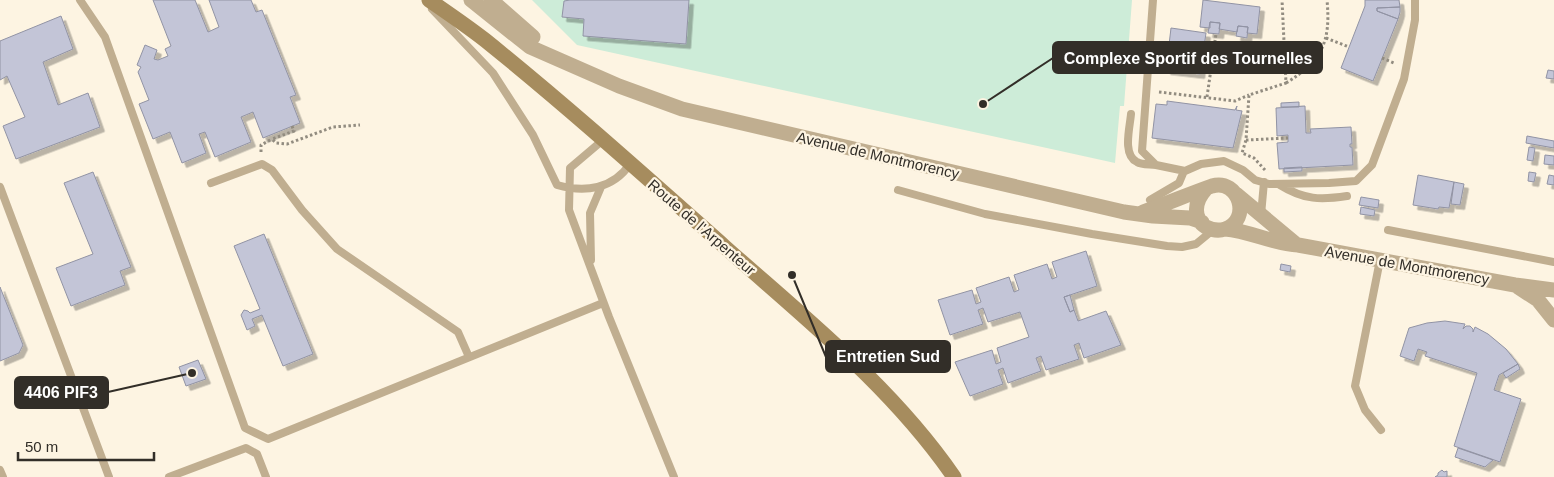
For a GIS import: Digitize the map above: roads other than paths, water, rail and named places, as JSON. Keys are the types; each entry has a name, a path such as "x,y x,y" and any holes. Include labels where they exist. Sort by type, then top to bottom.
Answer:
{"main road":[{"name":"Route de l'Arpenteur","path":"429,0 484,39 603,140 808,320 877,384 932,446 954,477"}],"street":[{"name":"Avenue de Montmorency","path":"471,0 530,47 619,86 682,109 1114,209 1153,216 1190,218 1213,227 1252,234 1285,245 1298,245 1515,285 1554,290"},
{"name":"Avenue de Montmorency","path":"491,0 533,37 619,86"},
{"path":"1139,213 1185,195 1218,185 1234,192 1240,203 1239,217 1234,224 1213,227 1196,210 1200,196 1205,190"},
{"name":"Avenue de Montmorency","path":"1234,192 1298,245"},
{"name":"Avenue de Montmorency","path":"1515,285 1538,300 1554,320"}],"lane":[{"path":"80,0 105,36 246,428 268,439 603,303"},
{"path":"424,0 493,73 533,135 557,185 569,188 601,187 624,174 630,164"},
{"path":"1153,0 1142,151 1156,165"},
{"path":"1131,114 1129,154 1139,164 1156,165 1184,171 1202,164 1224,161 1243,170 1255,180 1266,184 1356,181 1372,165 1404,79 1415,20 1415,0"},
{"path":"603,140 570,168 569,210 603,303 674,477"},
{"path":"211,184 262,164 272,170 302,210 337,249 458,332 469,357"},
{"path":"1150,200 1179,183 1184,171"},
{"path":"1261,215 1266,184"},
{"path":"1280,184 1292,192 1310,198 1327,199 1347,196"},
{"path":"0,187 109,477"},
{"path":"591,267 590,213 601,187"},
{"path":"898,190 985,214 1167,246 1182,247 1196,244 1213,227"},
{"path":"1388,230 1554,262"},
{"path":"1380,260 1355,386 1365,410 1381,430"},
{"path":"169,477 246,448 257,454 266,477"},
{"path":"0,470 3,477"}],"place":[{"name":"Complexe Sportif des Tournelles","path":"983,104"},
{"name":"Entretien Sud","path":"792,275"},
{"name":"4406 PIF3","path":"192,373"}]}
